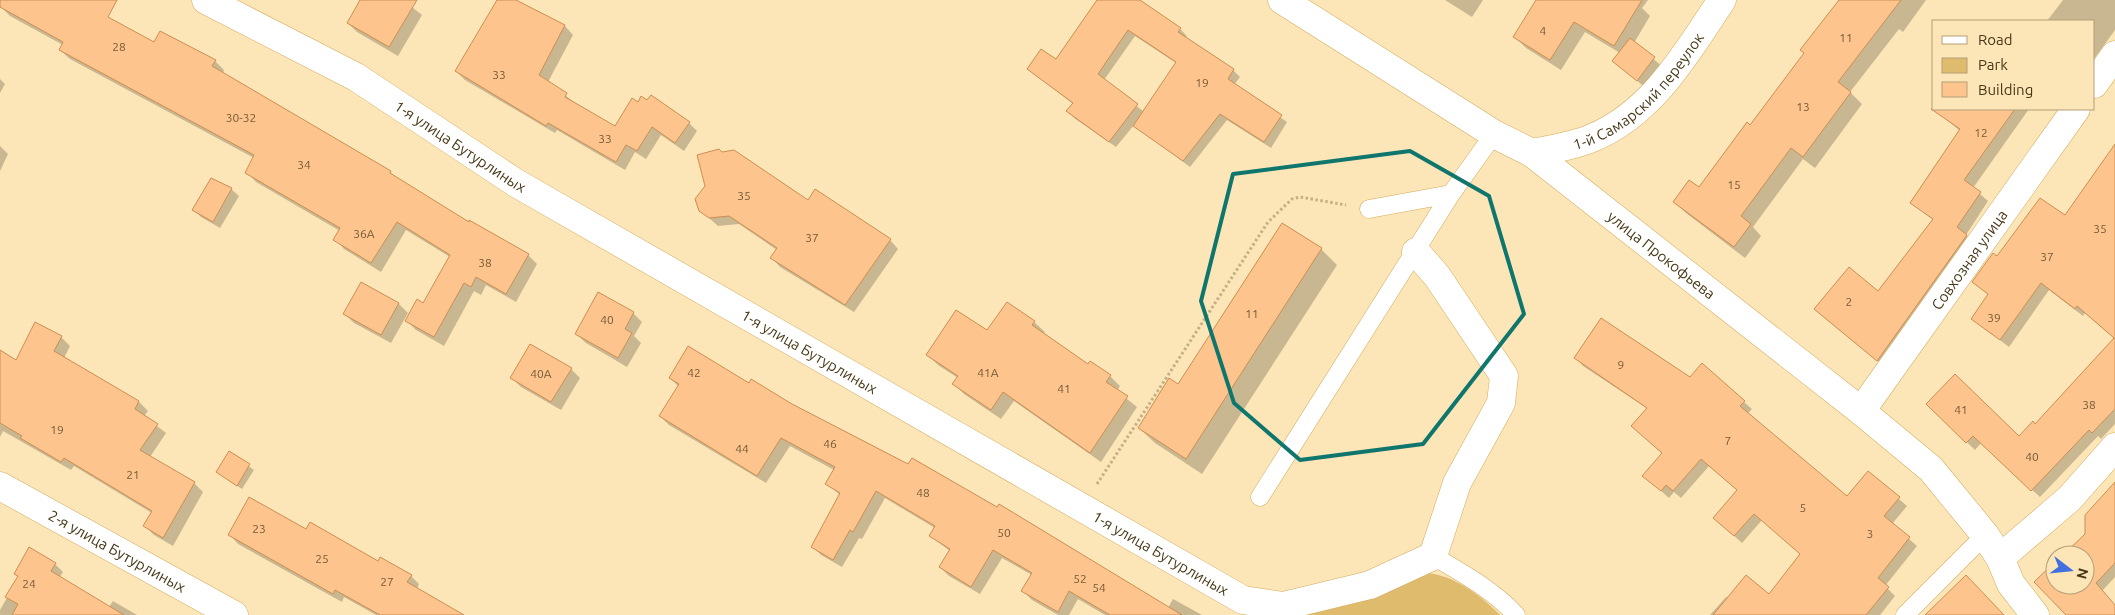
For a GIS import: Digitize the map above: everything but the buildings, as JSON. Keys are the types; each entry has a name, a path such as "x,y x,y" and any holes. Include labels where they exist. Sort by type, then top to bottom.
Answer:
{"street":[{"name":"1-я улица Бутурлиных","path":"206,0 356,77 516,183 1243,600 1283,606 1370,585 1433,556"},
{"name":"улица Прокофьева","path":"1282,0 1494,134 1532,154 1861,411 1931,469 1986,536 2000,558 2011,584 2035,615"},
{"name":"1-й Самарский переулок","path":"1532,154 1592,138 1631,116 1669,77 1722,0"},
{"path":"2095,83 2115,55"},
{"name":"Совхозная улица","path":"1861,411 2075,110"},
{"path":"1416,252 1437,276 1504,376 1501,403 1457,483 1433,556"},
{"path":"2000,558 2070,498 2115,447"},
{"name":"2-я улица Бутурлиных","path":"0,486 234,615"}],"lane":[{"path":"1260,497 1451,194 1494,134"},
{"path":"1369,210 1451,194"},
{"path":"1905,615 1986,536"},
{"path":"1433,556 1471,579 1506,604 1516,615"}],"path":[{"path":"1081,507 1268,222 1286,203 1300,197 1369,210"}],"highlighted area":[{"path":"1410,151 1489,196 1524,314 1423,444 1300,460 1234,403 1201,301 1233,174"}],"green space":[{"path":"1426,573 1447,578 1466,587 1500,615 1300,615"}]}
